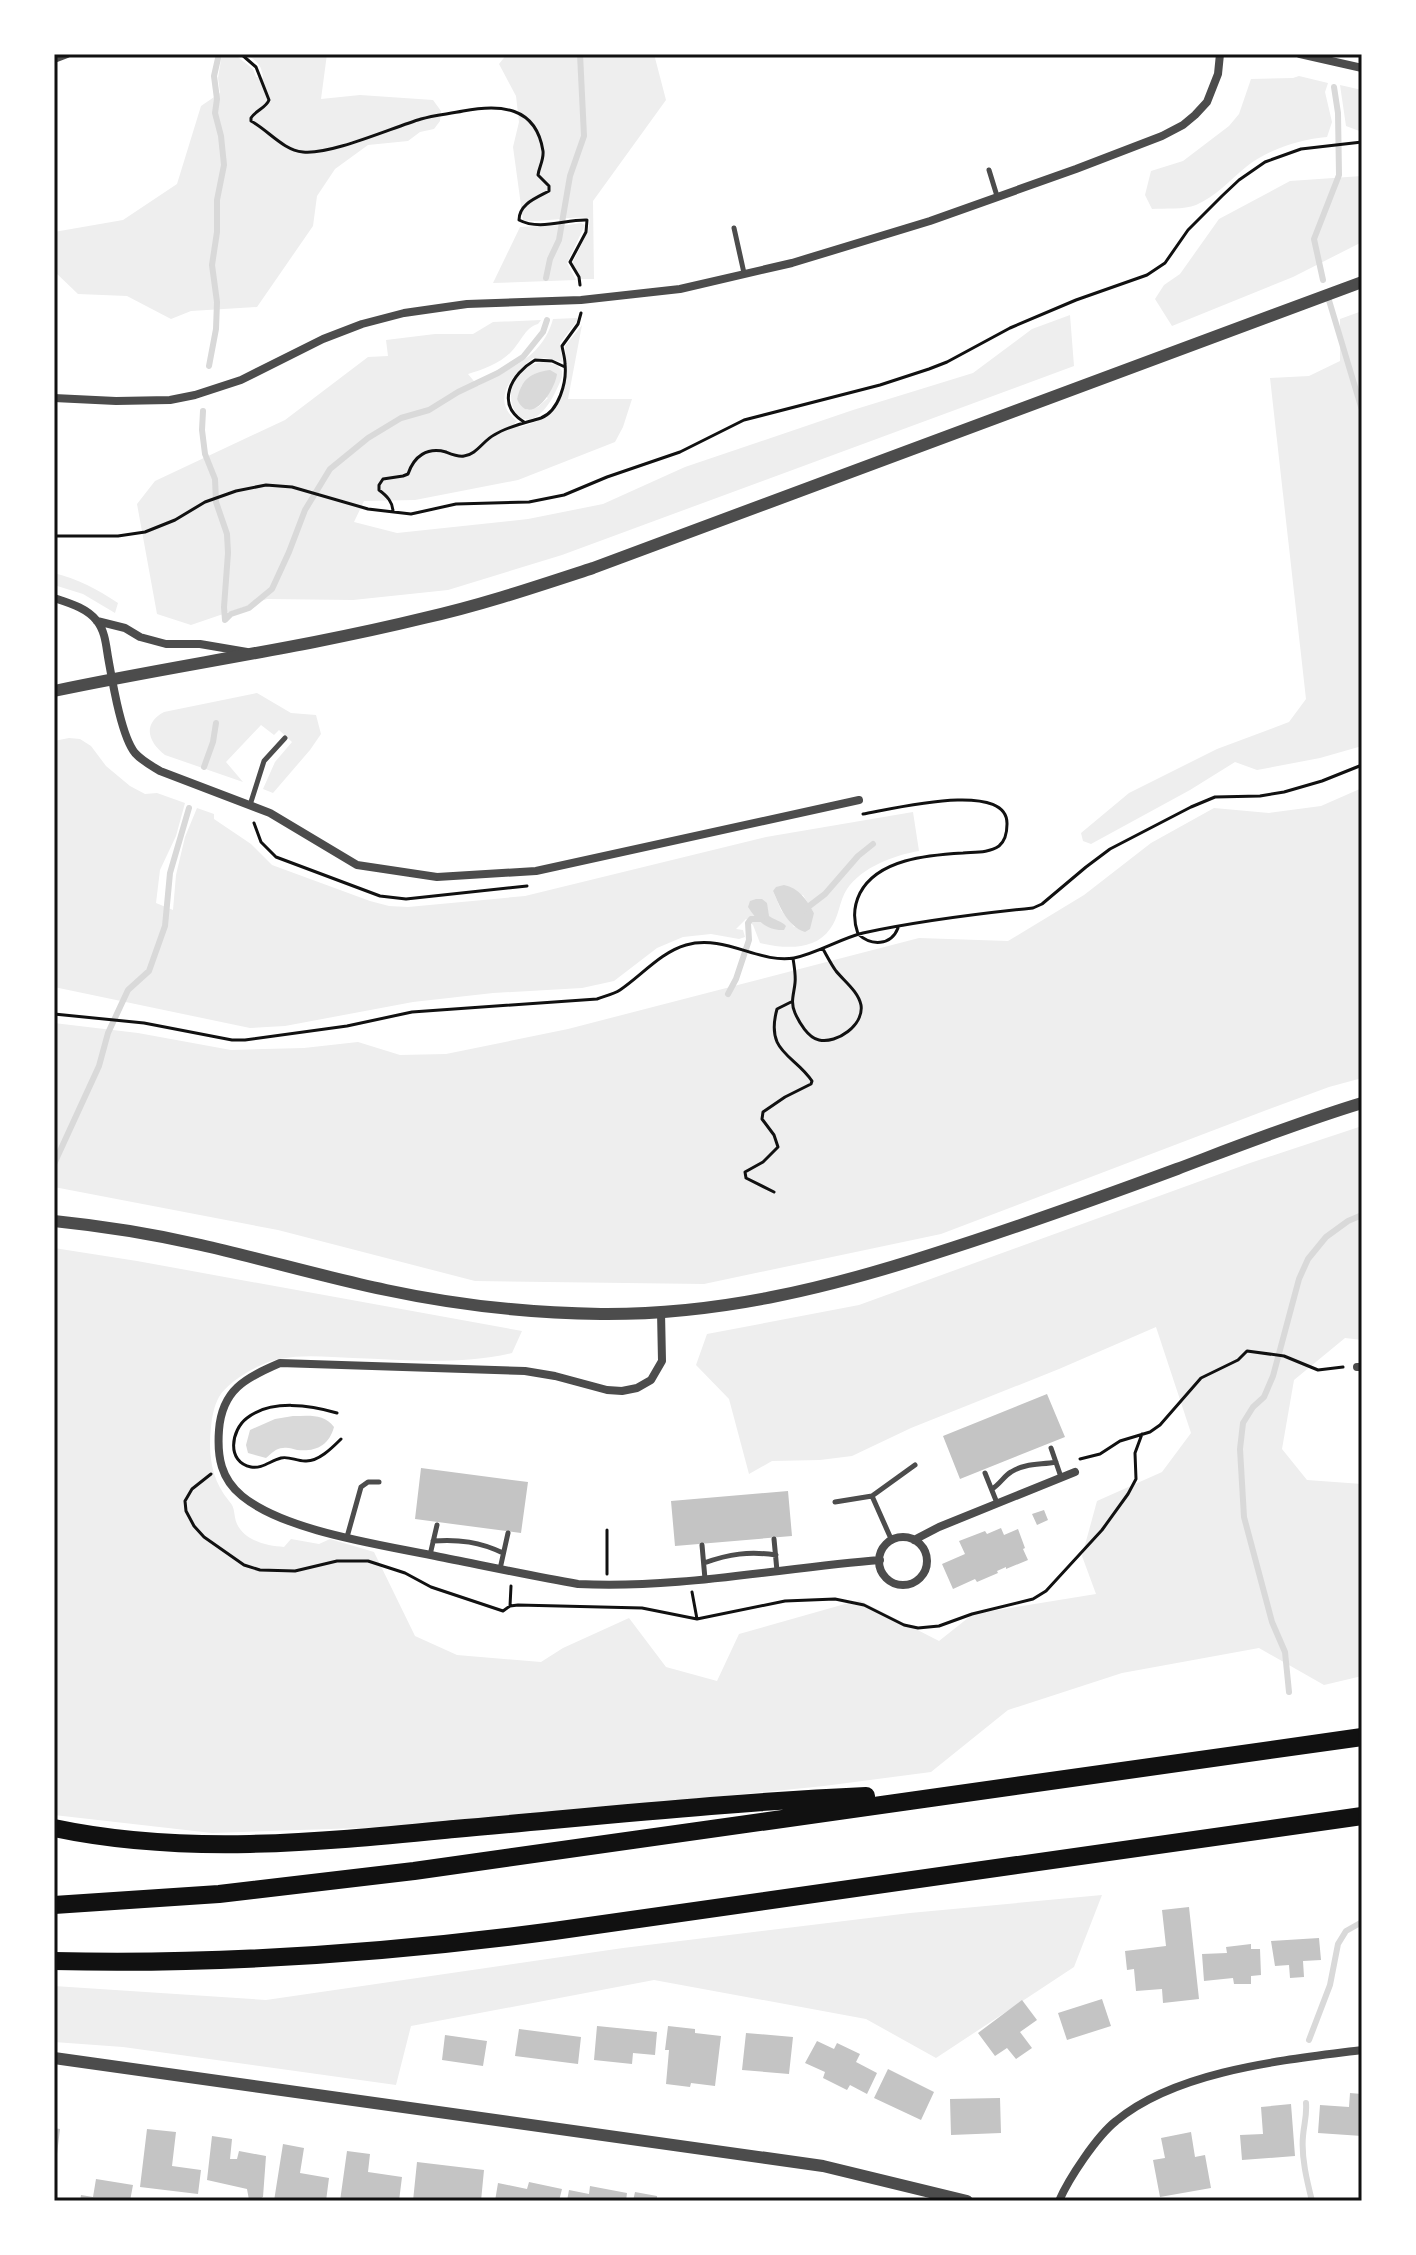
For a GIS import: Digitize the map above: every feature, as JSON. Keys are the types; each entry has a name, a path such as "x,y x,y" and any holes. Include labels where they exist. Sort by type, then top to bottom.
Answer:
{"highway":[{"path":"54,1905 219,1894 356,1879 1362,1737"},
{"path":"54,1828 157,1842 296,1842 765,1801 969,1792"},
{"path":"54,1961 221,1960 434,1946 1362,1816"}],"street":[{"path":"54,59 67,54"},
{"path":"54,398 142,402 195,395 241,380 323,339 362,324 433,307 581,300 680,289 823,254 930,221 1162,136 1183,125 1207,102 1218,74 1220,54"},
{"path":"1300,54 1362,68"},
{"path":"54,691 426,618 511,595 593,568 1362,282"},
{"path":"54,598 76,605 97,621 125,628 140,637 166,644 200,644 255,653"},
{"path":"97,621 104,637 130,745 144,761 160,771 270,813 357,865 437,877 536,871 859,800"},
{"path":"54,1221 188,1242 382,1290 450,1302 601,1314 719,1307 774,1298 890,1268 1081,1204 1362,1103"},
{"path":"661,1312 663,1356 660,1367 651,1380 632,1390 607,1390 525,1371 280,1363 240,1384 225,1401 219,1422 218,1443 223,1471 241,1495 291,1522 430,1555 578,1584 705,1579 880,1560"},
{"path":"914,1540 927,1556 926,1570 917,1581 903,1585 890,1581 881,1570 880,1560 883,1549 892,1541 900,1538 914,1540 1075,1472"},
{"path":"1059,2201 1081,2162 1114,2122 1151,2098 1181,2085 1258,2065 1362,2050"},
{"path":"54,2058 808,2164 967,2201"}],"lane":[{"path":"989,170 998,197"},
{"path":"734,228 744,274"},
{"path":"250,805 264,761 285,738"},
{"path":"1051,1448 1061,1477"},
{"path":"992,1489 1002,1483 1009,1473 1034,1463 1056,1462"},
{"path":"835,1502 872,1496 915,1465"},
{"path":"985,1473 997,1503"},
{"path":"347,1537 361,1487 368,1482 379,1482"},
{"path":"872,1496 892,1541"},
{"path":"430,1555 437,1525"},
{"path":"500,1569 508,1533"},
{"path":"774,1539 777,1571"},
{"path":"433,1541 484,1544 503,1553"},
{"path":"702,1545 705,1579"},
{"path":"704,1563 730,1554 752,1552 776,1555"}],"path":[{"path":"241,54 256,67 269,100 254,113 251,121 270,132 288,149 306,152 335,147 424,118 483,106 512,109 534,126 543,160 538,175 550,189 522,208 519,220 528,224 586,220 588,223 581,243 570,262 580,285"},
{"path":"54,536 118,536 145,532 175,520 205,502 266,485 292,487 351,504 411,514 456,504 543,501 680,452 744,420 880,385 947,362 1010,328 1147,275 1165,263 1188,230 1239,180 1265,162 1328,144 1362,142"},
{"path":"393,512 388,496 379,490 379,485 383,479 408,474 412,463 421,454 436,449 463,457 472,454 492,436 543,417 554,407 565,381 562,346 578,324 581,313"},
{"path":"524,422 512,413 508,401 510,385 530,362 552,361 565,367"},
{"path":"54,1014 119,1020 245,1040 347,1026 412,1012 597,999 618,992 653,964 692,943 738,947 776,958 793,958 858,934 956,916 1033,908 1110,849 1191,807 1215,797 1284,792 1362,765"},
{"path":"899,926 889,940 872,943 858,934 855,903 870,878 909,861"},
{"path":"793,958 795,979 791,1002 795,1014 812,1038 830,1040 852,1028 861,1009 859,1000 832,966 823,949"},
{"path":"774,1192 746,1178 745,1172 763,1162 778,1147 774,1135 762,1119 763,1112 812,1081 781,1051 774,1031 777,1009 791,1002"},
{"path":"1075,1472 1076,1459 1100,1454 1120,1441 1150,1432 1160,1425 1201,1378 1238,1360 1247,1351 1284,1356 1318,1370 1360,1367"},
{"path":"337,1413 293,1406 262,1411 247,1418 235,1436 233,1446 235,1456 252,1467 284,1457 310,1461 341,1439"},
{"path":"223,1471 212,1474 192,1489 185,1501 186,1511 204,1537 252,1568 295,1571 337,1561 368,1561 405,1573 431,1587 503,1611 510,1606 642,1608 697,1619 785,1601 835,1599 864,1605 904,1625 929,1628 1033,1599 1046,1591 1102,1530 1128,1494 1136,1479 1135,1453 1142,1434"},
{"path":"607,1530 607,1585"},
{"path":"510,1606 513,1572"},
{"path":"690,1580 697,1619"}],"shaded area":[{"path":"222,54 234,54 253,69 256,77 263,78 258,63 244,54 327,54 321,99 360,95 433,100 441,111 440,121 434,129 420,132 408,141 368,145 335,169 317,196 313,226 257,307 191,311 171,319 127,296 78,294 54,271 54,232 123,220 177,184 201,106 220,93 218,78"},
{"path":"507,54 654,54 666,100 593,201 594,279 581,279 572,264 588,231 590,219 523,220 513,147 519,122 516,96 499,64"},
{"path":"1299,76 1328,83 1325,92 1332,122 1327,137 1295,143 1264,155 1196,205 1152,209 1145,195 1151,171 1183,161 1229,126 1239,114 1251,79"},
{"path":"1340,85 1362,90 1362,132 1346,126"},
{"path":"1362,176 1362,242 1293,277 1172,326 1155,299 1164,285 1180,274 1219,219 1290,181"},
{"path":"585,225 567,263 576,280 493,283 520,227"},
{"path":"1362,311 1362,746 1257,770 1235,762 1091,844 1083,841 1081,833 1129,793 1217,749 1289,722 1306,699 1270,378 1309,376 1340,361 1340,319"},
{"path":"1070,315 1074,366 562,555 448,590 353,600 267,599 191,625 157,614 137,504 155,481 285,420 368,357 388,356 386,340 435,334 473,334 493,322 541,320 526,332 506,357 468,374 478,386 533,353 548,333 553,319 577,318 560,343 563,362 533,358 512,379 504,396 509,413 517,421 514,424 520,427 535,422 555,407 561,398 566,375 565,346 582,325 568,399 632,399 615,442 518,480 415,500 364,501 354,522 397,533 528,519 603,504 685,467 973,373 1032,329"},
{"path":"542,362 557,365 562,371 548,405 534,418 523,418 514,410 511,397 514,382 524,370","holes":["522,385 548,398 538,407 527,410 517,399"]},
{"path":"550,370 557,374 547,397 535,408 528,410 522,407 517,399 524,382 532,375"},
{"path":"54,573 103,593 118,603 115,613 83,594 54,585"},
{"path":"257,693 291,713 316,715 321,734 273,793 263,789 275,762 292,742 279,730 274,735 261,725 226,762 243,782 165,755 151,739 152,722 164,712"},
{"path":"80,739 91,746 106,766 130,786 145,794 157,793 185,803 176,836 160,870 156,903 173,910 176,875 185,837 197,808 214,814 214,819 251,844 272,865 389,906 525,896 766,837 913,812 919,851 890,859 861,874 847,889 830,929 807,945 788,947 760,943 753,925 746,919 736,929 743,930 745,937 739,939 711,934 683,937 657,948 614,981 582,988 413,1002 285,1026 250,1028 54,987 54,741","holes":["773,891 803,895 814,913 794,927 781,910"]},
{"path":"1362,788 1362,1078 1264,1111 941,1234 704,1284 475,1281 278,1230 54,1187 54,1023 138,1033 231,1050 304,1048 358,1042 400,1055 446,1054 568,1029 919,938 1008,941 1084,895 1151,843 1214,808 1269,813 1321,806"},
{"path":"784,885 802,895 814,913 810,929 805,932 789,921 781,909 773,891"},
{"path":"756,899 767,903 769,916 784,924 784,930 767,927 755,916 748,907 750,901"},
{"path":"1362,1126 1362,1340 1345,1338 1294,1380 1282,1449 1307,1480 1362,1484 1362,1676 1324,1685 1259,1648 1122,1673 1008,1710 931,1772 824,1786 421,1826 212,1833 54,1815 54,1248 522,1331 512,1353 493,1357 433,1361 298,1357 264,1364 237,1379 223,1391 216,1404 210,1447 215,1475 233,1506 237,1524 245,1535 271,1545 284,1547 291,1539 319,1544 330,1539 374,1552 415,1636 457,1655 541,1662 563,1648 629,1618 666,1667 717,1681 739,1634 859,1600 939,1641 973,1614 1096,1594 1082,1556 1097,1501 1162,1472 1191,1433 1156,1327 911,1428 852,1456 772,1461 749,1474 729,1399 696,1365 707,1334 859,1305 1250,1163"},
{"path":"293,1416 325,1419 334,1427 332,1434 325,1443 310,1450 280,1448 266,1458 248,1453 246,1445 250,1430 275,1419"},
{"path":"1102,1895 1074,1967 936,2058 866,2019 654,1980 411,2026 396,2085 123,2047 54,2042 54,1986 266,2000 623,1948 910,1913"}],"building":[{"path":"1047,1394 1065,1437 960,1479 943,1436"},
{"path":"421,1468 528,1482 521,1533 415,1519"},
{"path":"788,1491 792,1536 675,1546 671,1501"},
{"path":"1044,1510 1048,1520 1037,1525 1032,1514"},
{"path":"1001,1528 1004,1535 1018,1529 1028,1560 953,1589 942,1564 965,1554 959,1541"},
{"path":"1189,1907 1199,1999 1163,2003 1162,1989 1136,1991 1134,1969 1127,1970 1125,1951 1166,1946 1162,1910"},
{"path":"1319,1938 1321,1960 1303,1961 1304,1977 1290,1978 1289,1965 1275,1966 1271,1941"},
{"path":"1251,1944 1251,1949 1260,1949 1261,1975 1251,1976 1251,1984 1234,1984 1233,1978 1204,1981 1202,1954 1227,1953 1226,1947"},
{"path":"1102,1999 1111,2026 1067,2040 1058,2013"},
{"path":"1022,2000 1037,2020 1020,2032 1032,2048 1016,2059 1007,2048 995,2056 978,2033"},
{"path":"597,2026 657,2032 655,2055 633,2053 632,2064 594,2060"},
{"path":"668,2026 721,2036 715,2086 666,2084"},
{"path":"519,2029 581,2037 578,2064 515,2056"},
{"path":"746,2033 793,2037 789,2074 742,2070"},
{"path":"445,2035 487,2041 483,2066 442,2060"},
{"path":"817,2041 834,2049 837,2043 860,2054 856,2062 877,2073 867,2094 850,2085 847,2090 823,2078 825,2072 805,2063"},
{"path":"888,2069 934,2092 921,2120 874,2098"},
{"path":"1350,2093 1362,2094 1362,2136 1318,2133 1320,2105 1349,2107"},
{"path":"1000,2098 1001,2133 951,2135 950,2099"},
{"path":"1291,2104 1295,2156 1242,2160 1240,2135 1263,2134 1261,2107"},
{"path":"54,2128 60,2129 57,2154 54,2153"},
{"path":"147,2129 176,2132 172,2166 201,2170 198,2194 140,2187"},
{"path":"1191,2132 1195,2157 1205,2155 1211,2188 1160,2197 1153,2160 1165,2158 1161,2138"},
{"path":"212,2136 232,2139 230,2159 237,2159 239,2151 266,2156 263,2197 249,2200 247,2189 207,2180"},
{"path":"283,2144 304,2148 300,2173 329,2178 326,2201 274,2201"},
{"path":"347,2151 370,2154 368,2172 402,2177 399,2201 340,2201"},
{"path":"417,2162 484,2170 481,2201 413,2201"},
{"path":"96,2179 133,2185 130,2201 80,2201 81,2195 93,2197"},
{"path":"529,2182 562,2189 559,2201 495,2201 498,2183 527,2189"},
{"path":"590,2186 627,2193 626,2201 567,2201 569,2190 589,2194"},
{"path":"635,2192 657,2196 657,2201 633,2201"}],"waterway":[{"path":"209,366 217,302 212,265 217,232 217,200 224,165 215,113 214,76 219,54"},
{"path":"546,278 559,240 570,176 584,136 580,54"},
{"path":"1323,280 1314,239 1339,175 1338,113 1334,87"},
{"path":"1328,297 1362,410"},
{"path":"203,411 205,454 215,479 216,502 227,534 225,620 231,614 249,608 272,589 305,510 330,469 368,438 401,418 429,410 523,357 543,332 547,320"},
{"path":"204,767 216,723"},
{"path":"54,1164 99,1066 108,1033 128,990 149,971 165,926 170,873 189,808"},
{"path":"804,910 825,894 858,856 873,844"},
{"path":"728,994 749,940 748,923 751,919 762,919"},
{"path":"1289,1692 1285,1652 1272,1622 1244,1517 1240,1449 1243,1423 1264,1397 1273,1376 1299,1279 1308,1259 1326,1237 1362,1215"},
{"path":"1309,2040 1330,1985 1338,1944 1346,1931 1362,1922"},
{"path":"1306,2103 1303,2152 1312,2201"}]}
